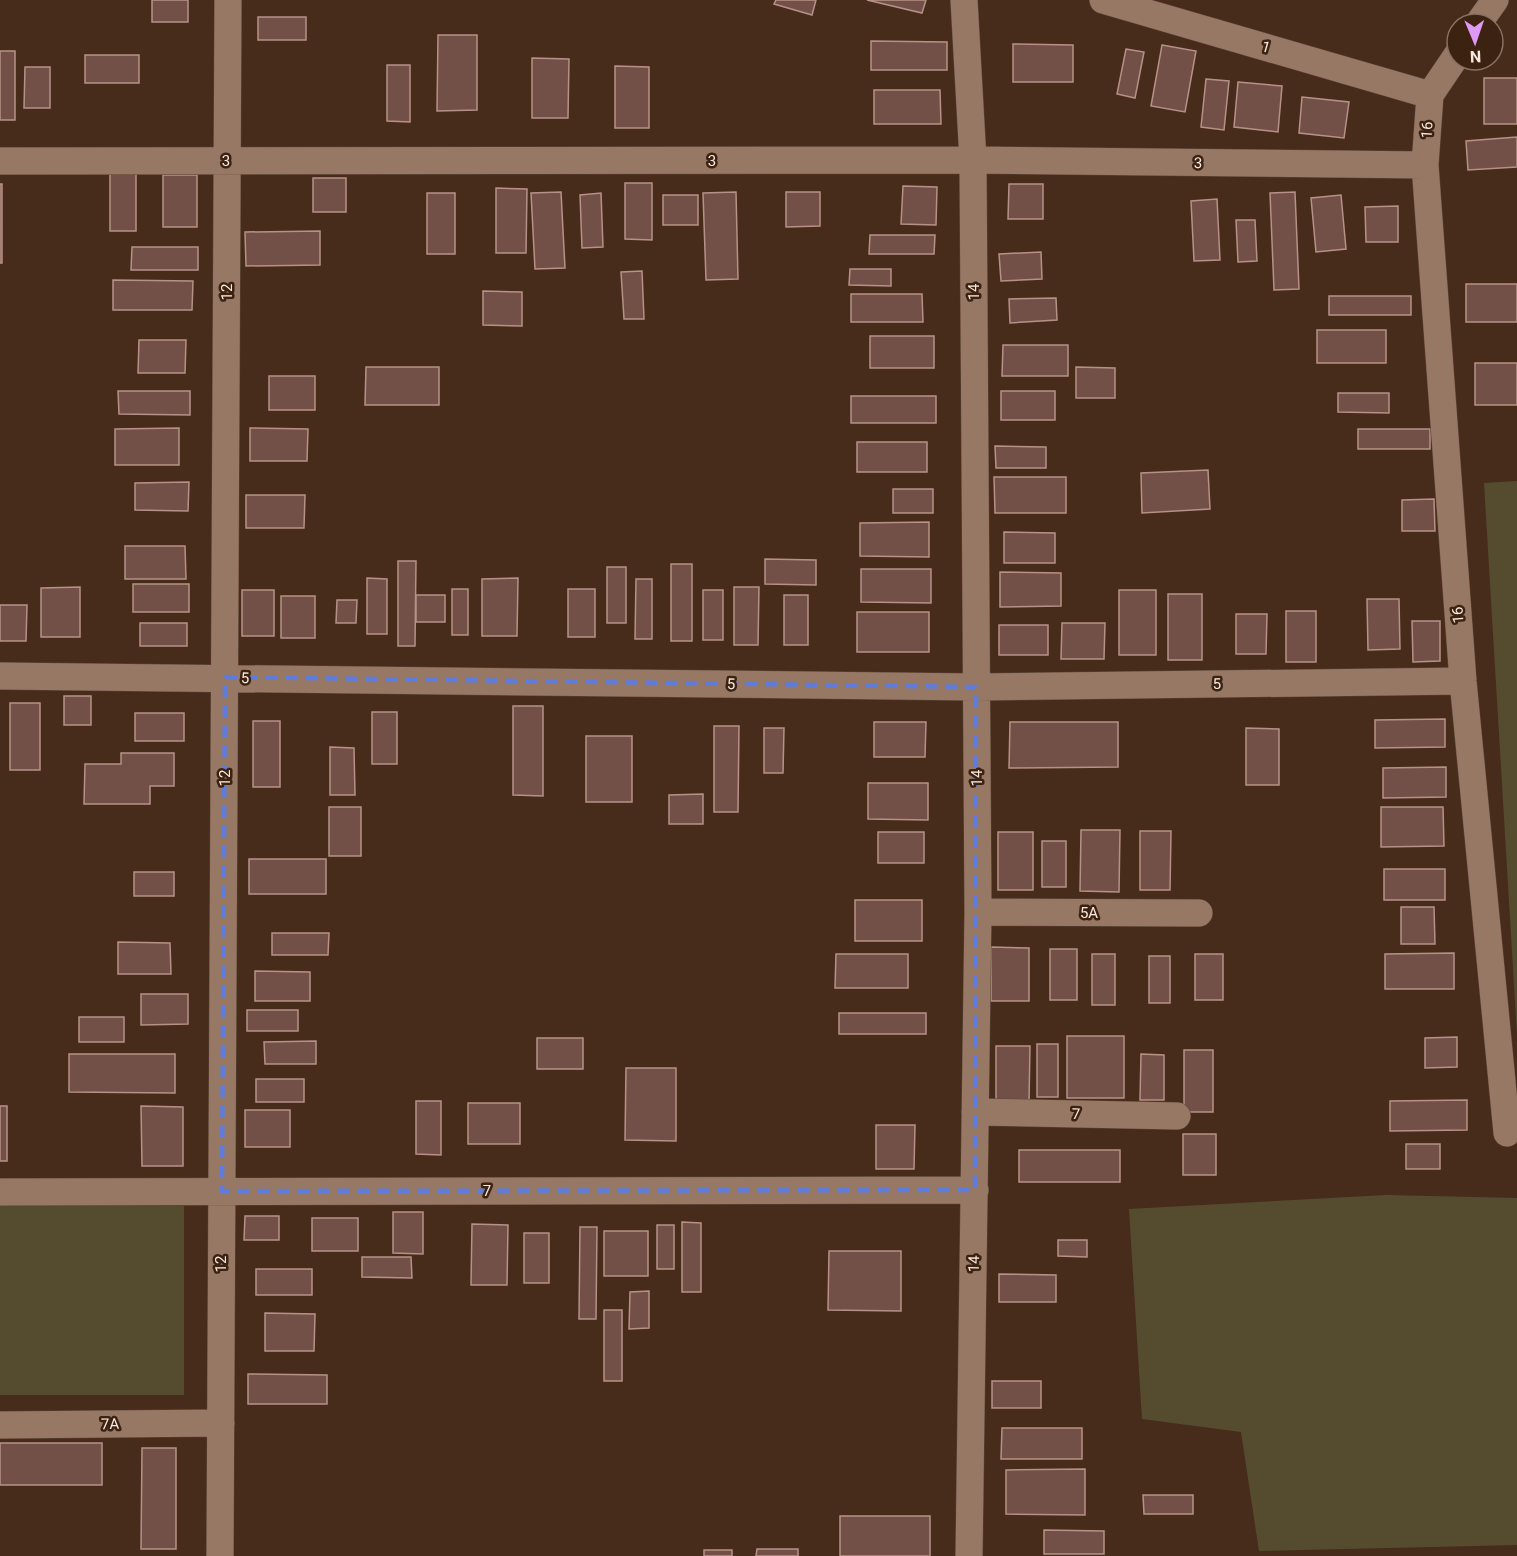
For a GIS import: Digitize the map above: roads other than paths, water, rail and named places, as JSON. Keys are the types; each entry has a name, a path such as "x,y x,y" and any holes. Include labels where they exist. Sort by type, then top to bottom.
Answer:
{"street":[{"name":"12","path":"220,1556 228,0"},
{"name":"14","path":"964,0 973,160 978,912 969,1556"},
{"name":"1","path":"1103,0 1430,95"},
{"path":"1430,95 1446,72"},
{"name":"16","path":"1430,95 1425,165 1463,681 1507,1134"},
{"name":"3","path":"0,161 973,160 1425,165"},
{"name":"5","path":"0,676 976,687 1463,681"},
{"name":"5A","path":"978,912 1199,913"},
{"name":"7","path":"975,1112 1177,1116"},
{"name":"7","path":"0,1192 975,1190"},
{"name":"7A","path":"0,1425 220,1423"}]}
